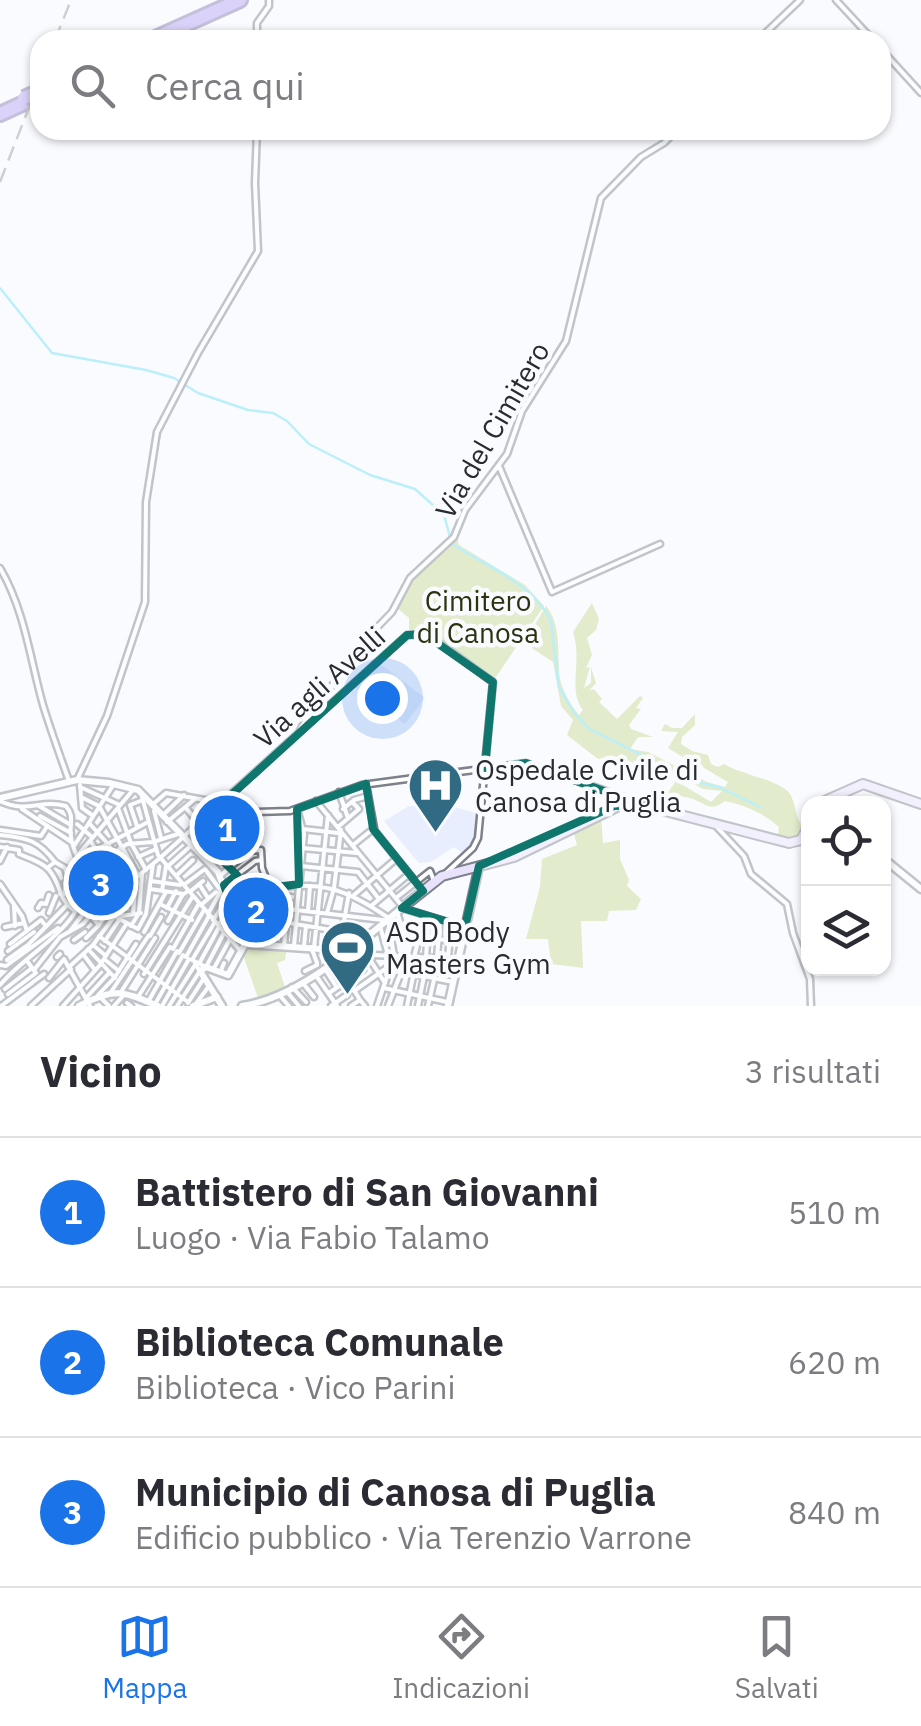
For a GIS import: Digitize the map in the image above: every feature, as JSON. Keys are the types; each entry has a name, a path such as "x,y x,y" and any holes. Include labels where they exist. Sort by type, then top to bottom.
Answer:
{"highway":[{"path":"174,30 240,0"},
{"path":"184,30 249,0"},
{"path":"0,111 30,97"}],"main road":[{"path":"837,796 865,784 921,804"},
{"path":"401,909 438,879 514,856 614,806 630,803 788,843 801,839"}],"street":[{"path":"257,30 269,0"},
{"path":"768,30 797,0"},
{"path":"836,0 864,30"},
{"path":"891,59 921,92"},
{"path":"77,782 107,716 145,602 147,491 157,432 185,376 257,254 257,140"},
{"name":"Via del Cimitero","path":"298,734 366,639 390,614 410,578 450,541 465,510 499,466 522,411 566,341 601,198 641,157 667,140"},
{"path":"499,466 552,592 660,544"},
{"path":"0,568 29,642 43,705 77,782 82,811 93,816"},
{"name":"Via agli Avelli","path":"59,935 83,924 105,900 200,824 407,635 427,634 493,682 485,768"},
{"path":"161,840 160,813 166,793 264,812 297,809 366,784 526,763 643,805"},
{"path":"396,898 430,870 438,879 476,843 485,768"},
{"path":"63,1006 100,965 136,913 138,857 119,806 77,782"},
{"path":"0,800 77,782 114,784 139,794 220,875 220,889 192,961"},
{"path":"73,844 114,784"},
{"path":"366,784 373,828 423,891"},
{"path":"339,792 348,818"},
{"path":"79,857 119,806 139,794"},
{"path":"139,794 160,858 235,943"},
{"path":"137,828 130,806 139,794"},
{"path":"160,813 184,796"},
{"path":"343,809 368,796"},
{"path":"81,797 100,806 118,838 136,877 129,895"},
{"path":"160,813 185,807 197,798"},
{"path":"0,800 22,809 73,844"},
{"path":"316,801 396,898 405,937 462,941"},
{"path":"330,930 340,830 359,810 352,802"},
{"path":"40,806 84,830 104,860 106,872"},
{"path":"22,809 66,806 72,814 73,844 86,872 105,900 128,923 138,966 124,994 105,1003"},
{"path":"185,807 200,824"},
{"path":"128,923 159,905 167,866 233,808"},
{"path":"294,946 303,829 297,809"},
{"path":"310,947 316,928 328,815"},
{"path":"40,816 71,833"},
{"path":"112,829 124,822"},
{"path":"79,857 148,822"},
{"path":"89,823 136,877"},
{"path":"716,824 744,856 750,874 787,904 810,979 811,1006"},
{"path":"0,832 41,836 46,827"},
{"path":"352,846 373,828"},
{"path":"303,829 340,830"},
{"path":"0,832 38,843 65,868 70,882 65,883 65,894 55,895 38,908"},
{"path":"200,854 222,835"},
{"path":"86,872 131,843 181,836"},
{"path":"19,850 24,838"},
{"path":"199,838 231,866"},
{"path":"0,861 3,846 19,850 45,866 55,862"},
{"path":"302,848 360,854"},
{"path":"138,857 156,850"},
{"path":"220,875 249,851 261,850 278,908 273,945"},
{"path":"88,853 95,866 115,880"},
{"path":"50,855 45,866 55,895 74,909 73,916"},
{"path":"179,856 186,866"},
{"path":"342,932 351,894 397,858"},
{"path":"176,876 194,860"},
{"path":"208,898 261,860"},
{"path":"146,914 153,864"},
{"path":"891,865 921,890"},
{"path":"301,866 358,872 379,899"},
{"path":"367,955 384,985 448,1004 478,866"},
{"path":"167,908 181,884 205,869 230,900 239,928 228,975 192,961"},
{"path":"3,992 34,970 73,916 85,892 86,872"},
{"path":"91,881 106,872"},
{"path":"152,874 164,875"},
{"path":"359,917 409,874"},
{"path":"151,881 181,884"},
{"path":"155,1005 206,943 208,898 201,882 168,921"},
{"path":"0,884 31,932"},
{"path":"270,888 299,884 334,888 370,905 386,921 390,967 378,1006"},
{"path":"308,911 310,885"},
{"path":"150,889 190,894 204,890"},
{"path":"148,900 164,893"},
{"path":"145,972 182,914 190,894"},
{"path":"49,912 55,895"},
{"path":"273,895 292,898"},
{"path":"14,903 20,898"},
{"path":"148,900 193,921 209,916 230,900"},
{"path":"14,903 15,926"},
{"path":"10,944 63,913 66,906"},
{"path":"278,908 386,921"},
{"path":"3,992 9,975 88,909"},
{"path":"401,909 464,927"},
{"path":"305,971 335,963 401,909"},
{"path":"136,913 146,914"},
{"path":"99,950 136,913"},
{"path":"31,1006 99,936 146,914"},
{"path":"234,914 368,936"},
{"path":"155,1005 160,981 216,948 234,914"},
{"path":"91,916 99,925"},
{"path":"74,940 99,925 161,917"},
{"path":"418,1006 430,917"},
{"path":"428,1006 438,958 440,920"},
{"path":"190,1004 193,921"},
{"path":"386,921 389,956"},
{"path":"284,946 286,922"},
{"path":"5,927 24,923"},
{"path":"128,923 129,959"},
{"path":"448,958 451,923"},
{"path":"3,966 43,925"},
{"path":"306,926 310,947 338,987"},
{"path":"230,952 239,928"},
{"path":"8,951 31,932"},
{"path":"3,966 59,935"},
{"path":"99,936 190,1004"},
{"path":"407,1006 418,938"},
{"path":"206,943 216,948"},
{"path":"79,1006 105,1003 152,976 235,943 458,959"},
{"path":"105,1003 136,944"},
{"path":"90,947 99,950 121,972"},
{"path":"90,947 100,965 117,979 128,1005"},
{"path":"329,994 364,970 352,952"},
{"path":"83,954 95,970"},
{"path":"373,964 389,956"},
{"path":"388,1006 406,956"},
{"path":"3,992 46,976 64,958 88,1002"},
{"path":"27,961 34,970"},
{"path":"192,961 224,963"},
{"path":"192,961 222,1006"},
{"path":"335,963 364,1006"},
{"path":"3,966 9,975"},
{"path":"242,1006 254,1005 316,975 320,966"},
{"path":"390,967 401,972"},
{"path":"354,991 390,967"},
{"path":"88,1002 109,973"},
{"path":"414,974 453,982"},
{"path":"316,975 334,1005 347,995"},
{"path":"302,982 314,997"},
{"path":"190,1004 210,986"},
{"path":"169,1006 171,990"},
{"path":"281,991 306,1002"},
{"path":"279,1006 281,991"},
{"path":"281,991 289,1006"},
{"path":"281,991 299,1006"},
{"path":"124,994 155,1005"},
{"path":"177,1006 217,997 230,1006"},
{"path":"351,1006 360,1000"}],"highlighted area":[{"path":"424,634 493,682 485,768 526,763 643,805 614,806 479,866 465,927 402,908 423,891 373,829 366,784 297,809 299,884 271,888 276,921 234,914 224,885 237,875 199,838 239,803 218,807 407,635"}],"shaded area":[{"path":"379,663 425,698 405,724 353,686"},
{"name":"Ospedale Civile di Canosa di Puglia","path":"409,806 455,807 479,814 473,843 461,852 454,847 431,862 419,863 384,821"}],"green space":[{"name":"Cimitero di Canosa","path":"456,534 459,545 525,585 544,606 494,680 427,632 413,633 409,618 396,607 413,577"},
{"path":"592,603 599,619 596,630 587,638 592,655 584,688 591,683 591,667 596,683 589,691 594,689 602,699 599,702 617,719 640,696 643,698 636,708 641,709 629,725 653,737 638,737 630,749 648,752 725,787 728,782 704,768 695,757 691,762 668,748 678,732 661,731 665,724 682,728 695,714 695,725 682,737 681,744 708,755 711,764 724,764 785,789 801,824 798,839 787,840 778,835 779,827 773,822 740,805 725,801 709,806 690,798 666,795 676,781 711,802 722,791 703,789 651,761 636,769 623,770 607,757 598,759 567,735 573,720 561,706 553,662 524,643 546,606 557,631 561,684 579,715 583,710 576,694 573,632"},
{"path":"601,815 603,843 620,840 627,886 641,899 636,910 609,911 607,921 581,921 583,968 551,964 548,939 526,939 540,887 542,859 577,845 573,830"},
{"path":"253,946 287,948 285,960 277,963 285,987 258,998 242,952"}],"waterway":[{"path":"0,288 52,353 146,370 248,410 273,413 287,421 309,444 370,475 415,489 444,515 452,544 508,576 543,608 551,621 559,687 589,729 696,782 719,787 760,807"}],"railway":[{"path":"59,30 71,0"},
{"path":"0,182 30,105"}],"place":[{"name":"Battistero di San Giovanni","path":"227,828"},
{"name":"Ospedale Civile di Canosa di Puglia","path":"436,834"},
{"name":"Municipio di Canosa di Puglia","path":"101,883"},
{"name":"Biblioteca Comunale","path":"256,910"},
{"name":"ASD Body Masters Gym","path":"347,996"}]}
